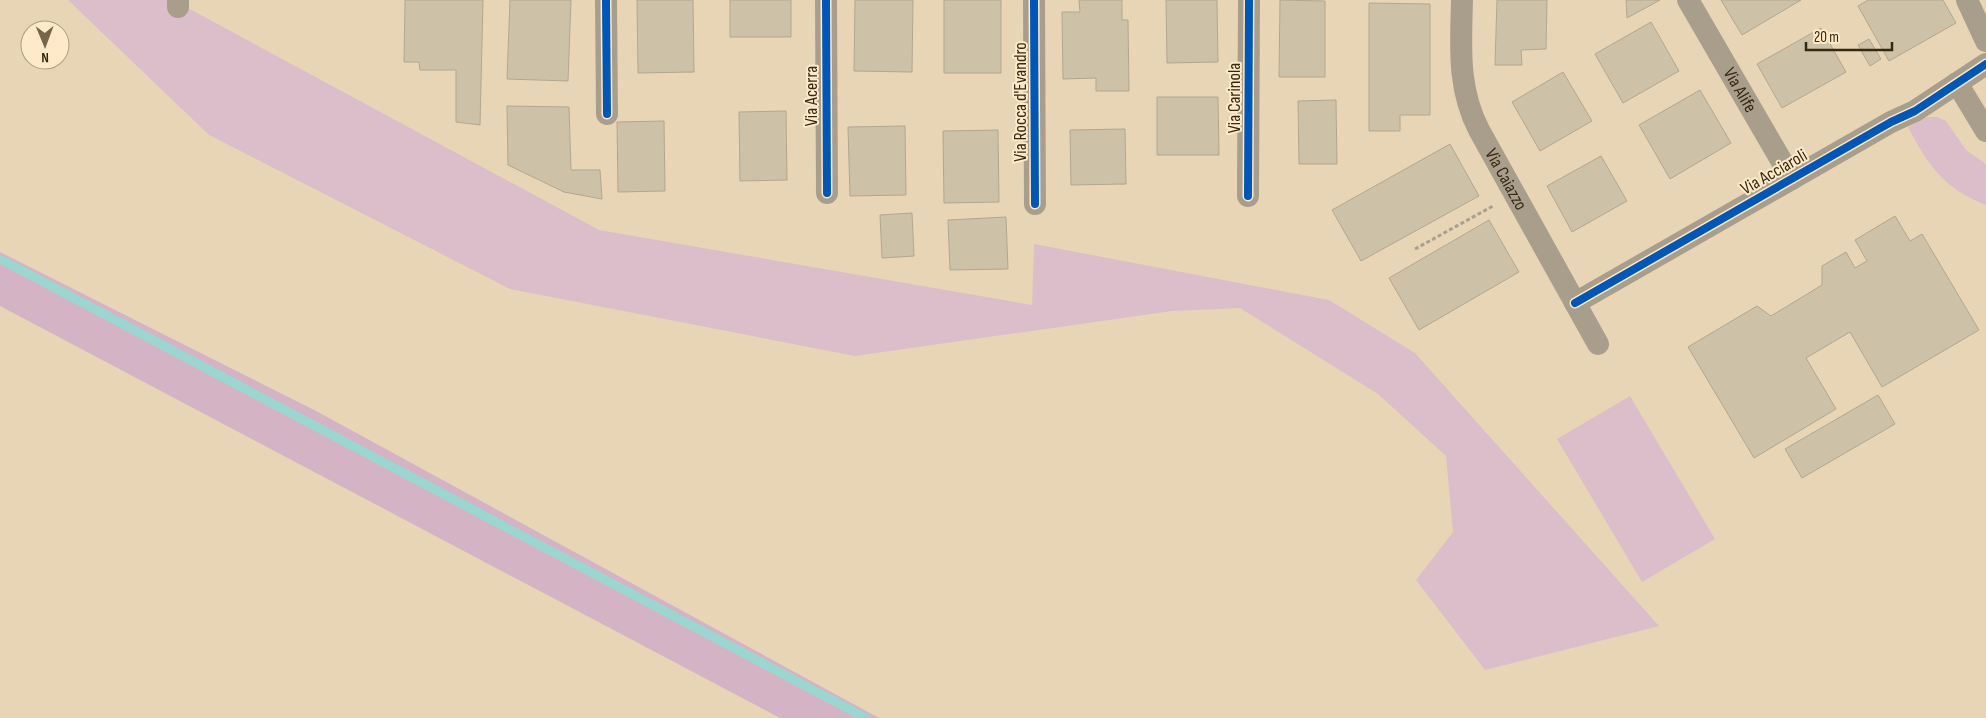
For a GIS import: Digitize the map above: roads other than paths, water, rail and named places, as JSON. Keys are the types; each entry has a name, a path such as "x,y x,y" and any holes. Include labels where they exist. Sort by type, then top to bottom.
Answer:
{"street":[{"path":"606,0 607,114"},
{"name":"Via Acerra","path":"826,0 827,193"},
{"name":"Via Rocca d'Evandro","path":"1034,0 1035,204"},
{"name":"Via Carinola","path":"1248,196 1249,0"},
{"name":"Via Caiazzo","path":"1462,0 1461,60 1466,96 1474,121 1598,344"},
{"name":"Via Alife","path":"1688,0 1792,179"},
{"path":"1967,0 1986,41"},
{"name":"Via Acciaroli","path":"1576,303 1915,110 1986,64"},
{"path":"1957,83 1986,131"}],"waterway":[{"path":"0,259 866,718"}]}
